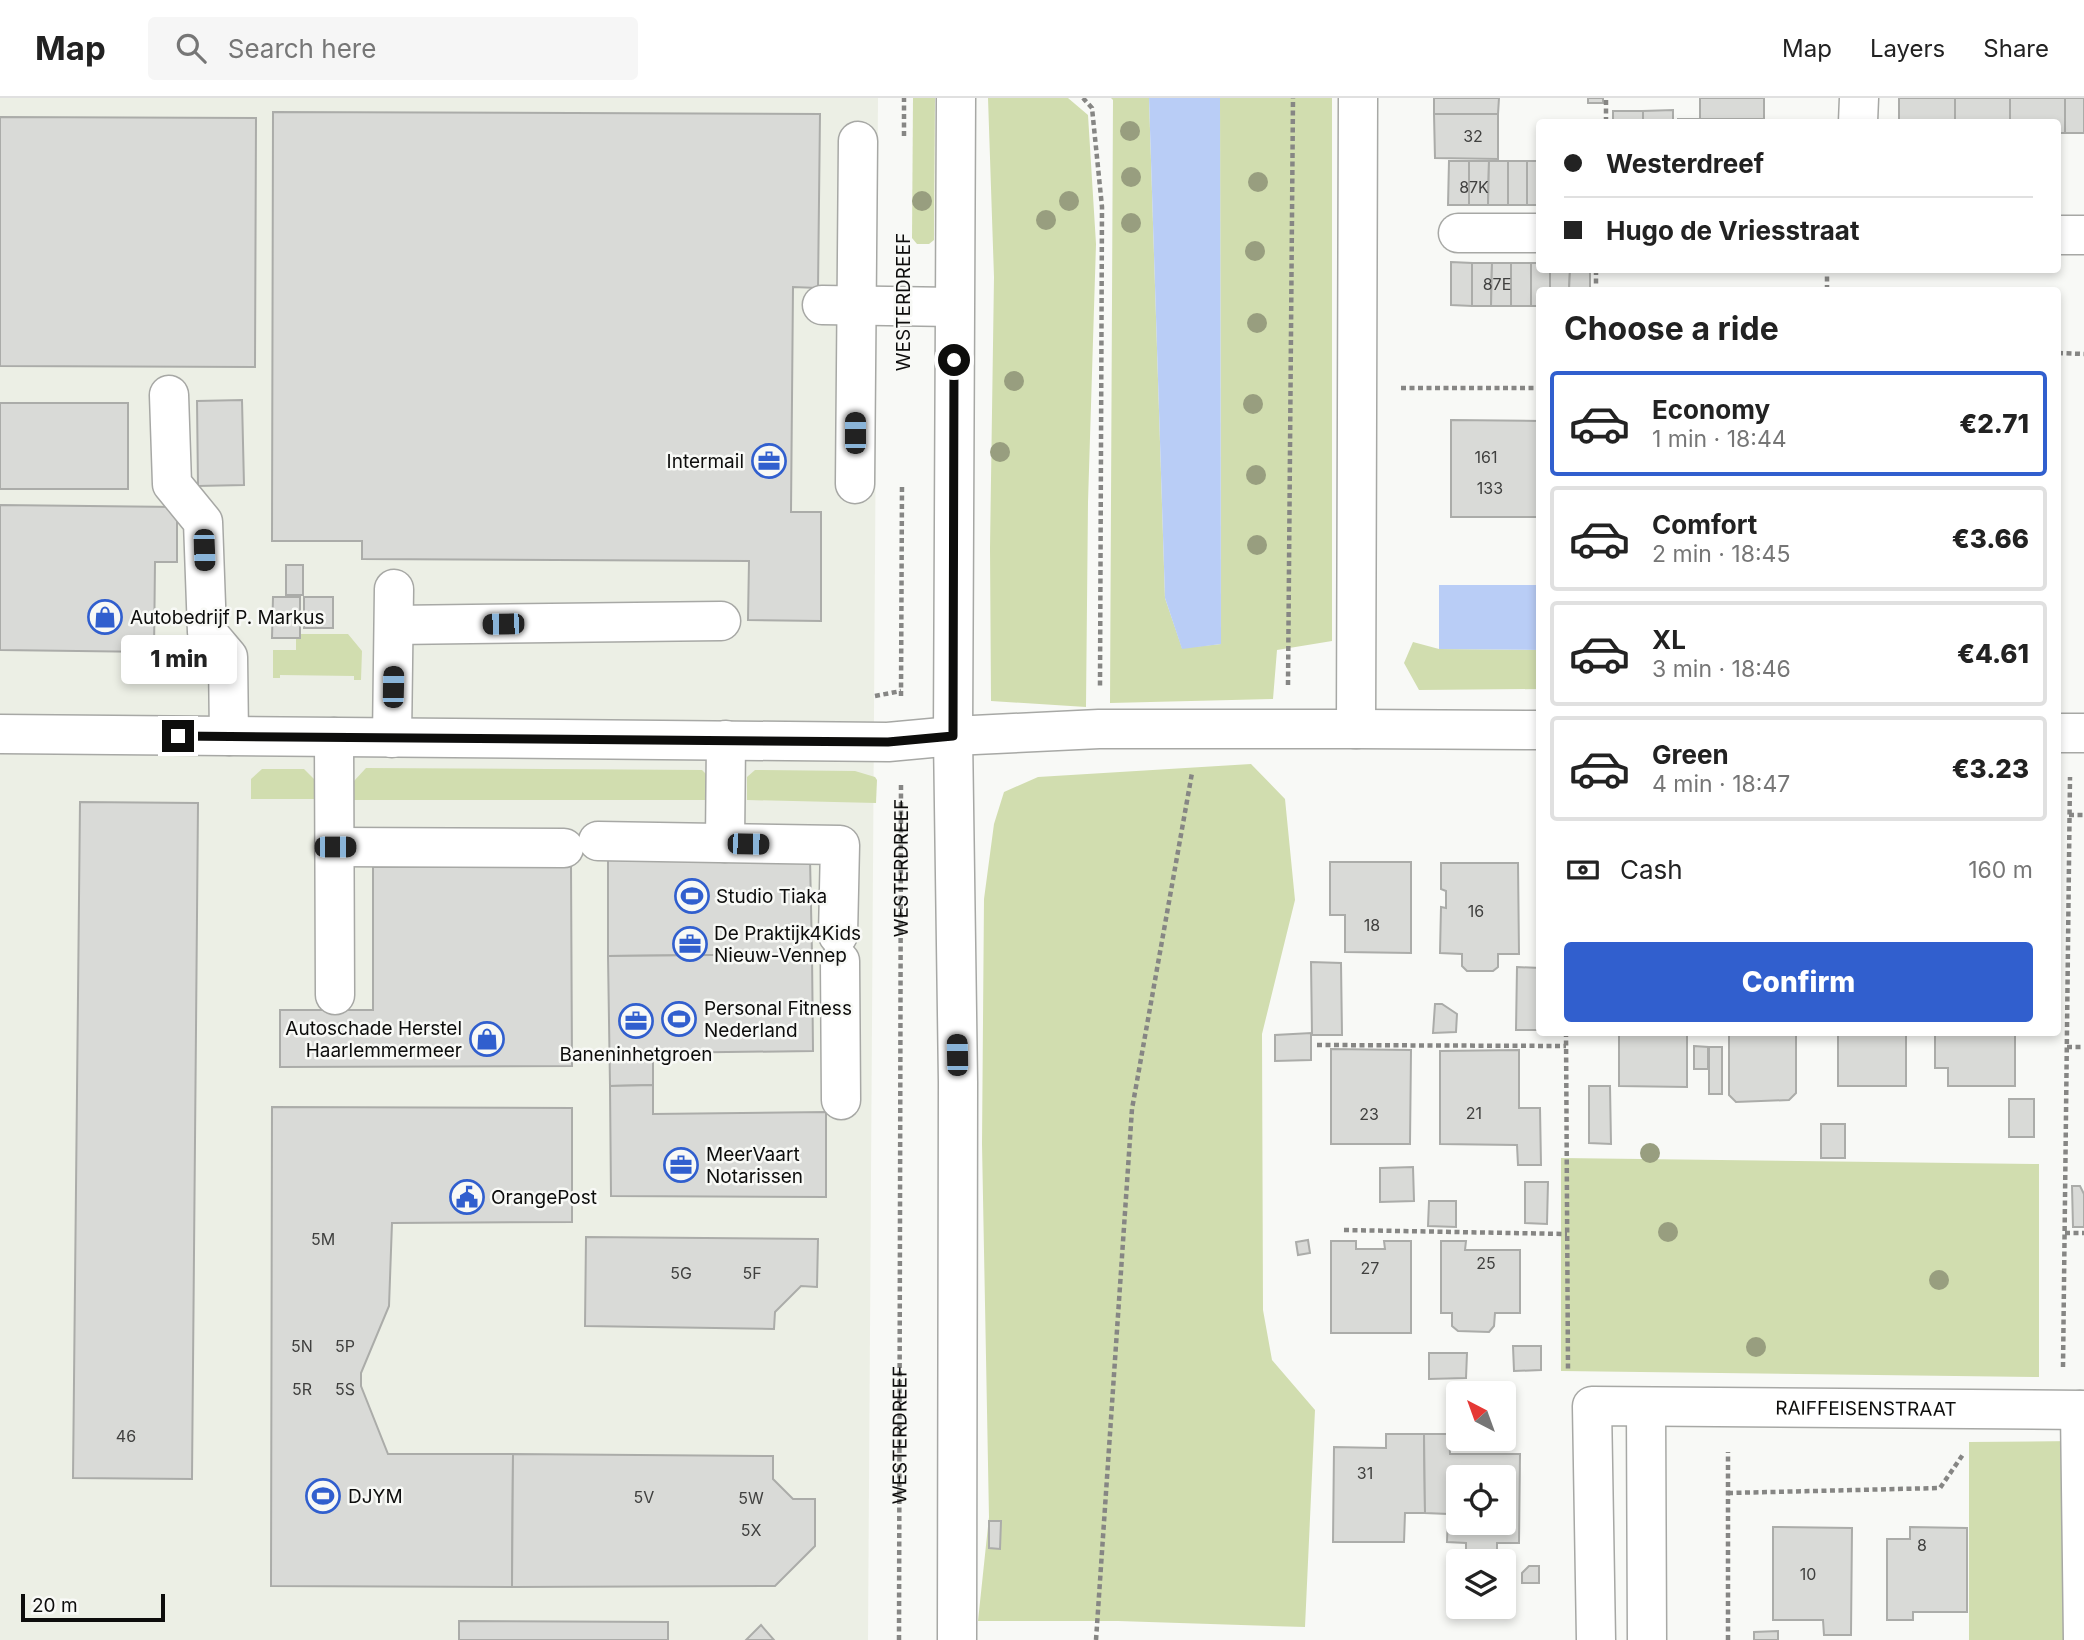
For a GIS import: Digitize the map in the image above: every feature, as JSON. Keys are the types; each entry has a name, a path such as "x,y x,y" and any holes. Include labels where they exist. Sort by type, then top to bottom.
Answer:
{"street":[{"path":"956,98 953,736 958,1082 957,1640"},
{"path":"1356,729 1358,98"},
{"path":"1858,98 1858,119"},
{"path":"855,484 839,305 858,141"},
{"path":"1458,233 1536,233"},
{"path":"2061,235 2084,235"},
{"path":"839,305 954,307"},
{"path":"169,395 172,484 202,522 206,632 228,657 229,736"},
{"path":"392,737 394,607 721,621"},
{"path":"0,734 901,742 953,736 1099,729 1536,730"},
{"path":"334,737 335,995"},
{"path":"724,843 726,740"},
{"path":"335,847 724,843 840,845 841,1100"},
{"path":"1592,1406 1596,1640"},
{"name":"RAIFFEISENSTRAAT","path":"1592,1406 2075,1410"},
{"path":"1646,1407 1647,1640"},
{"path":"2075,1410 2081,1511 2083,1640"}],"path":[{"path":"904,98 904,139"},
{"path":"1083,98 1092,108 1102,208 1099,729"},
{"path":"1287,729 1293,98"},
{"path":"1606,98 1606,119"},
{"path":"2061,353 2084,354"},
{"path":"1357,389 1536,388"},
{"name":"WESTERDREEF","path":"899,1640 902,476"},
{"path":"1096,1640 1132,1109 1190,775 1216,729"},
{"path":"2071,733 2065,1233 2075,1410"},
{"path":"2070,815 2084,815"},
{"path":"2061,985 2067,985"},
{"path":"1566,1036 1568,1386 1592,1406"},
{"path":"1317,1045 1566,1046"},
{"path":"2067,1047 2084,1047"},
{"path":"1344,1230 1567,1234"},
{"path":"2065,1233 2084,1233"},
{"path":"1728,1407 1728,1640"},
{"path":"1728,1493 1940,1489 1993,1410"}],"shaded area":[{"path":"0,98 878,98 868,1640 0,1640"}],"green space":[{"path":"913,98 935,98 934,240 929,244 917,244 912,238"},
{"path":"988,98 1068,98 1088,115 1096,244 1088,502 1086,707 991,701 994,277"},
{"path":"1111,98 1149,98 1165,598 1182,648 1221,644 1220,98 1332,98 1332,641 1277,650 1273,699 1110,703"},
{"path":"301,634 348,634 362,651 361,680 354,680 354,676 280,675 280,678 273,678 273,650 296,650 296,639 301,639"},
{"path":"1413,642 1439,649 1536,650 1536,689 1419,690 1404,663"},
{"path":"1251,764 1285,799 1295,900 1262,1034 1263,1310 1272,1360 1315,1410 1305,1627 1118,1621 978,1621 989,1517 982,1144 984,899 994,824 1004,792 1038,777"},
{"path":"366,768 702,770 708,776 707,800 353,800 354,781"},
{"path":"262,769 304,769 315,780 315,799 251,799 251,779"},
{"path":"755,770 855,771 877,780 876,803 747,800 747,777"},
{"path":"1561,1158 2039,1164 2039,1377 1561,1371"},
{"path":"2075,1441 2073,1640 1969,1640 1969,1442"}],"water":[{"path":"1149,98 1220,98 1221,644 1182,649 1165,598"},
{"path":"1439,585 1536,585 1536,650 1439,649"}],"building":[{"path":"1434,98 1499,98 1498,114 1434,114"},
{"path":"1588,98 1603,98 1603,103 1588,103"},
{"path":"1700,98 1764,98 1764,119 1700,119"},
{"path":"1899,98 1955,98 1955,119 1899,119"},
{"path":"1955,98 2010,98 2010,119 1955,119"},
{"path":"2010,98 2065,98 2065,133 2061,133 2061,119 2010,119"},
{"path":"2065,98 2084,98 2084,133 2065,133"},
{"path":"1673,110 1673,119 1643,119 1643,111"},
{"path":"1613,111 1643,111 1643,119 1613,119"},
{"path":"273,112 820,114 818,288 793,287 791,512 821,512 821,621 748,620 749,561 362,559 362,541 272,541"},
{"path":"1434,114 1498,114 1498,159 1435,158"},
{"path":"0,117 256,118 255,367 0,366"},
{"path":"1449,161 1469,161 1469,205 1448,205"},
{"path":"1469,161 1489,161 1488,205 1469,205"},
{"path":"1489,161 1508,161 1508,205 1488,205"},
{"path":"1508,161 1527,161 1527,205 1508,205"},
{"path":"1527,161 1536,161 1536,205 1527,205"},
{"path":"1451,262 1472,263 1472,306 1451,305"},
{"path":"1472,263 1492,263 1491,306 1472,306"},
{"path":"1492,263 1511,263 1511,306 1491,306"},
{"path":"1511,263 1531,263 1531,306 1511,306"},
{"path":"1531,263 1536,263 1536,273 1550,273 1550,287 1536,287 1536,306 1531,306"},
{"path":"1550,273 1570,273 1569,287 1550,287"},
{"path":"1570,273 1590,273 1590,287 1569,287"},
{"path":"242,400 244,485 198,486 197,401"},
{"path":"0,403 128,403 128,489 0,489"},
{"path":"1451,420 1536,421 1536,517 1451,517"},
{"path":"0,505 177,507 177,562 155,562 154,652 0,650"},
{"path":"286,565 303,565 303,595 286,595"},
{"path":"273,597 300,597 300,638 272,638"},
{"path":"304,597 333,597 333,628 304,628"},
{"path":"80,802 198,803 192,1479 73,1478"},
{"path":"810,858 812,954 608,956 608,860"},
{"path":"1330,862 1411,862 1411,953 1345,952 1345,915 1330,915"},
{"path":"1441,863 1518,863 1519,954 1498,954 1498,967 1493,971 1467,971 1462,966 1462,954 1440,953 1441,907 1446,908 1446,891 1441,889"},
{"path":"571,866 572,1066 280,1067 280,1010 373,1010 373,867"},
{"path":"812,954 813,1051 653,1053 653,1085 610,1086 608,956"},
{"path":"1311,962 1341,963 1342,1035 1312,1035"},
{"path":"1517,967 1536,968 1536,1030 1516,1030"},
{"path":"1435,1004 1442,1004 1457,1014 1456,1032 1433,1033"},
{"path":"1311,1033 1311,1060 1275,1061 1275,1035"},
{"path":"1619,1036 1687,1036 1687,1087 1619,1086"},
{"path":"1729,1036 1796,1036 1796,1093 1789,1100 1736,1102 1729,1095"},
{"path":"1838,1036 1906,1036 1906,1086 1838,1086"},
{"path":"1935,1036 2015,1036 2015,1086 1948,1086 1948,1068 1935,1068"},
{"path":"1694,1046 1708,1047 1708,1069 1694,1069"},
{"path":"1709,1047 1722,1047 1722,1094 1709,1094"},
{"path":"1331,1049 1411,1050 1410,1144 1331,1144"},
{"path":"1519,1050 1519,1108 1540,1108 1541,1165 1518,1165 1517,1145 1440,1144 1440,1051"},
{"path":"653,1085 653,1114 826,1112 826,1197 611,1196 610,1086"},
{"path":"1589,1086 1610,1086 1611,1144 1589,1143"},
{"path":"2009,1099 2034,1099 2034,1137 2009,1137"},
{"path":"272,1107 572,1108 572,1222 392,1223 389,1306 361,1373 361,1386 388,1454 513,1454 512,1587 271,1586"},
{"path":"1821,1124 1845,1124 1845,1158 1821,1158"},
{"path":"1413,1167 1414,1201 1380,1202 1380,1168"},
{"path":"1525,1182 1548,1182 1547,1224 1525,1223"},
{"path":"2072,1186 2080,1186 2084,1194 2084,1227 2073,1227"},
{"path":"1429,1201 1456,1201 1456,1227 1428,1226"},
{"path":"586,1237 818,1239 817,1287 801,1286 775,1312 774,1329 585,1326"},
{"path":"1308,1240 1310,1253 1298,1255 1296,1242"},
{"path":"1331,1241 1356,1241 1356,1249 1385,1249 1384,1241 1411,1241 1411,1333 1331,1333"},
{"path":"1441,1241 1466,1241 1465,1250 1520,1250 1520,1313 1495,1313 1494,1326 1489,1332 1458,1331 1452,1326 1452,1313 1441,1313"},
{"path":"1513,1346 1541,1346 1541,1370 1514,1371"},
{"path":"1429,1353 1467,1353 1466,1378 1429,1379"},
{"path":"1386,1434 1424,1434 1425,1513 1405,1513 1404,1542 1333,1542 1334,1447 1386,1448"},
{"path":"1424,1434 1446,1434 1446,1451 1450,1451 1450,1454 1520,1454 1519,1543 1497,1543 1497,1549 1466,1549 1466,1543 1447,1542 1447,1535 1516,1535 1516,1465 1446,1465 1446,1514 1425,1513"},
{"path":"513,1454 773,1456 773,1479 793,1499 815,1499 815,1546 775,1586 512,1587"},
{"path":"989,1521 1001,1521 1000,1549 989,1548"},
{"path":"1773,1527 1852,1528 1851,1635 1824,1635 1823,1620 1773,1620"},
{"path":"1910,1527 1967,1528 1967,1612 1913,1612 1913,1620 1887,1620 1887,1539 1910,1539"},
{"path":"1529,1566 1539,1566 1539,1583 1522,1583 1522,1573"},
{"path":"459,1621 668,1622 668,1640 459,1640"},
{"path":"761,1625 774,1640 746,1640"},
{"path":"1778,1631 1778,1640 1754,1640 1754,1632"}],"place":[{"name":"Intermail","path":"769,461"},
{"name":"Autobedrijf P. Markus","path":"105,617"},
{"name":"Studio Tiaka","path":"692,896"},
{"name":"De Praktijk4Kids Nieuw-Vennep","path":"690,944"},
{"name":"Personal Fitness Nederland","path":"679,1019"},
{"name":"Baneninhetgroen","path":"636,1021"},
{"name":"Autoschade Herstel Haarlemmermeer","path":"487,1039"},
{"name":"MeerVaart Notarissen","path":"681,1165"},
{"name":"OrangePost","path":"467,1197"},
{"name":"DJYM","path":"323,1496"}],"route":[{"path":"178,736 901,742 953,736 954,360"}]}
